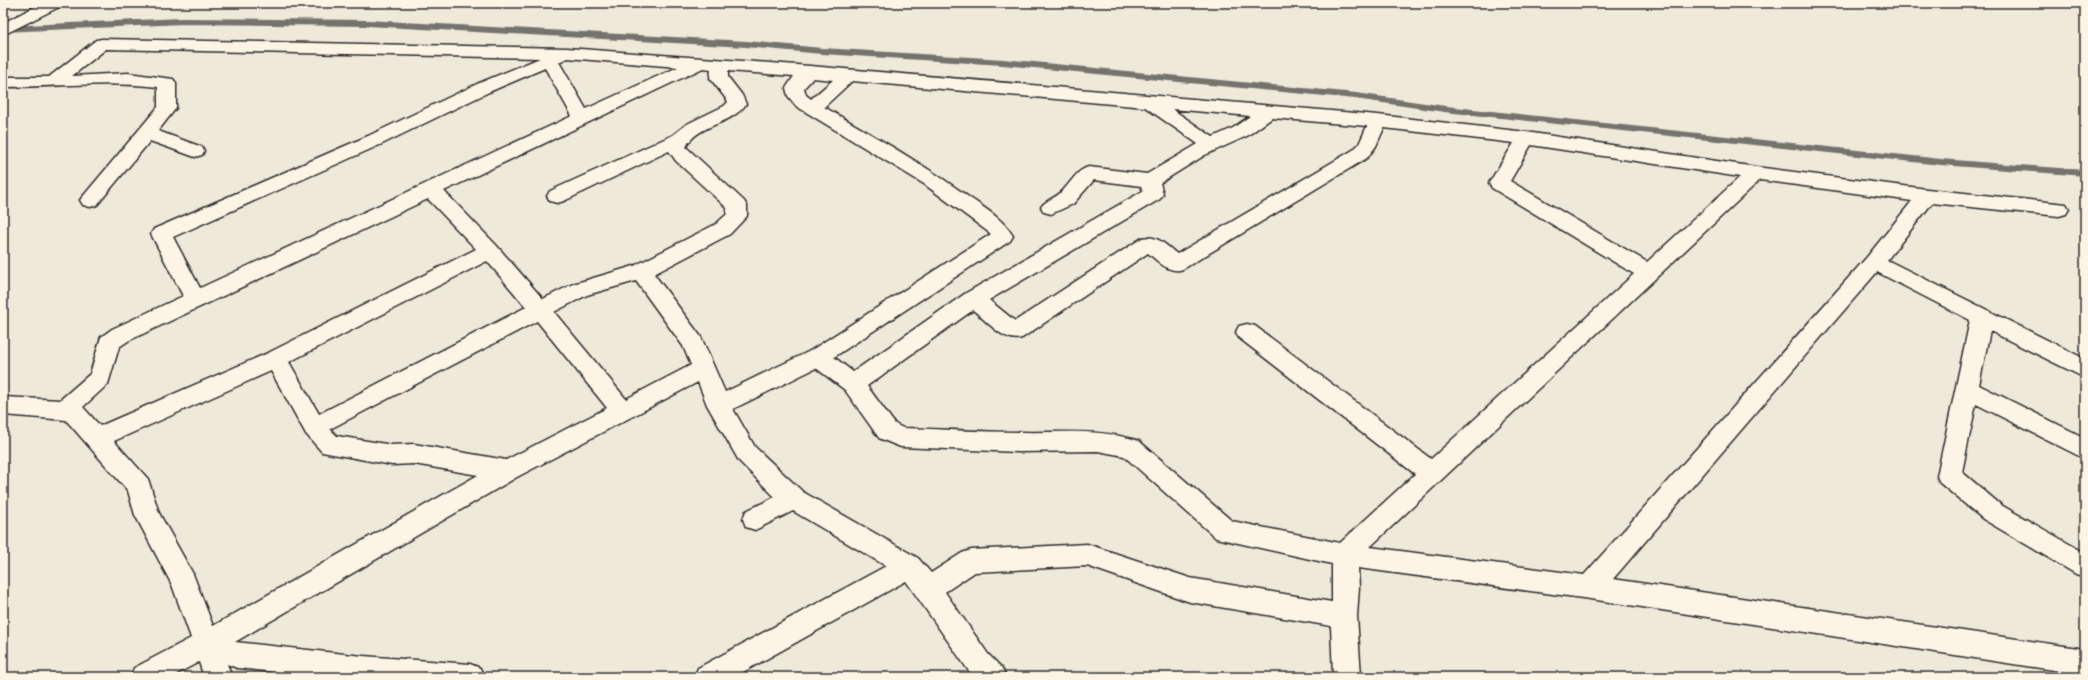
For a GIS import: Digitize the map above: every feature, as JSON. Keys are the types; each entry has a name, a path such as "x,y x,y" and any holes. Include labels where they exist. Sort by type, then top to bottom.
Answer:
{"street":[{"path":"3,30 55,3"},
{"path":"53,82 102,44 567,53 810,71 1378,121 1526,138 1756,173 1927,196 2059,209"},
{"path":"196,300 162,234 375,140 483,88 567,53"},
{"path":"549,60 583,119"},
{"path":"65,409 100,378 109,344 120,335 430,189 583,119 711,64"},
{"path":"557,196 678,140 685,134 730,111 736,104 736,99 719,78 711,64"},
{"path":"719,405 818,357 1003,236 987,220 942,186 897,157 802,102 797,96 795,88 799,80 810,71"},
{"path":"812,108 850,75"},
{"path":"3,82 53,82 128,78 166,83 167,108 90,200"},
{"path":"1148,101 1212,145"},
{"path":"1051,207 1066,199 1089,173 1150,181 1198,151 1240,132 1268,112"},
{"path":"974,299 1014,332 1149,243 1176,264 1360,154 1367,146 1378,121"},
{"path":"146,133 195,152"},
{"path":"1526,138 1499,183 1647,272"},
{"path":"314,427 580,289 640,272 723,229 738,216 737,206 683,157 676,147 678,140"},
{"path":"1344,555 1647,272 1756,173"},
{"path":"853,384 974,299 1153,194 1150,181"},
{"path":"430,189 490,251 540,309 622,411"},
{"path":"1590,587 1874,262 1927,196"},
{"path":"97,438 276,359 490,251"},
{"path":"1874,262 2085,369"},
{"path":"640,272 693,343 719,405 747,454 794,499 909,566 928,589 978,663 992,677"},
{"path":"1982,317 1949,476 1992,512 2085,566"},
{"path":"1247,332 1432,473"},
{"path":"818,357 853,384 887,431 901,437 1018,442 1098,442 1131,448 1225,530 1344,555 1590,587 2085,662"},
{"path":"276,359 314,427 330,445 392,455 414,454 508,470"},
{"path":"144,677 206,644 508,470 704,369"},
{"path":"1967,389 2085,449"},
{"path":"3,406 65,409 74,413 139,486 146,515 184,582 218,677"},
{"path":"755,519 794,499"},
{"path":"928,589 970,561 1087,554 1190,590 1344,616"},
{"path":"1344,555 1346,587 1344,616 1347,677"},
{"path":"708,677 909,566"},
{"path":"206,644 237,655 364,669 470,677"}],"waterway":[{"path":"3,29 183,21 368,23 746,44 822,51 1003,62 1356,96 1445,109 1941,162 2085,173"}]}
